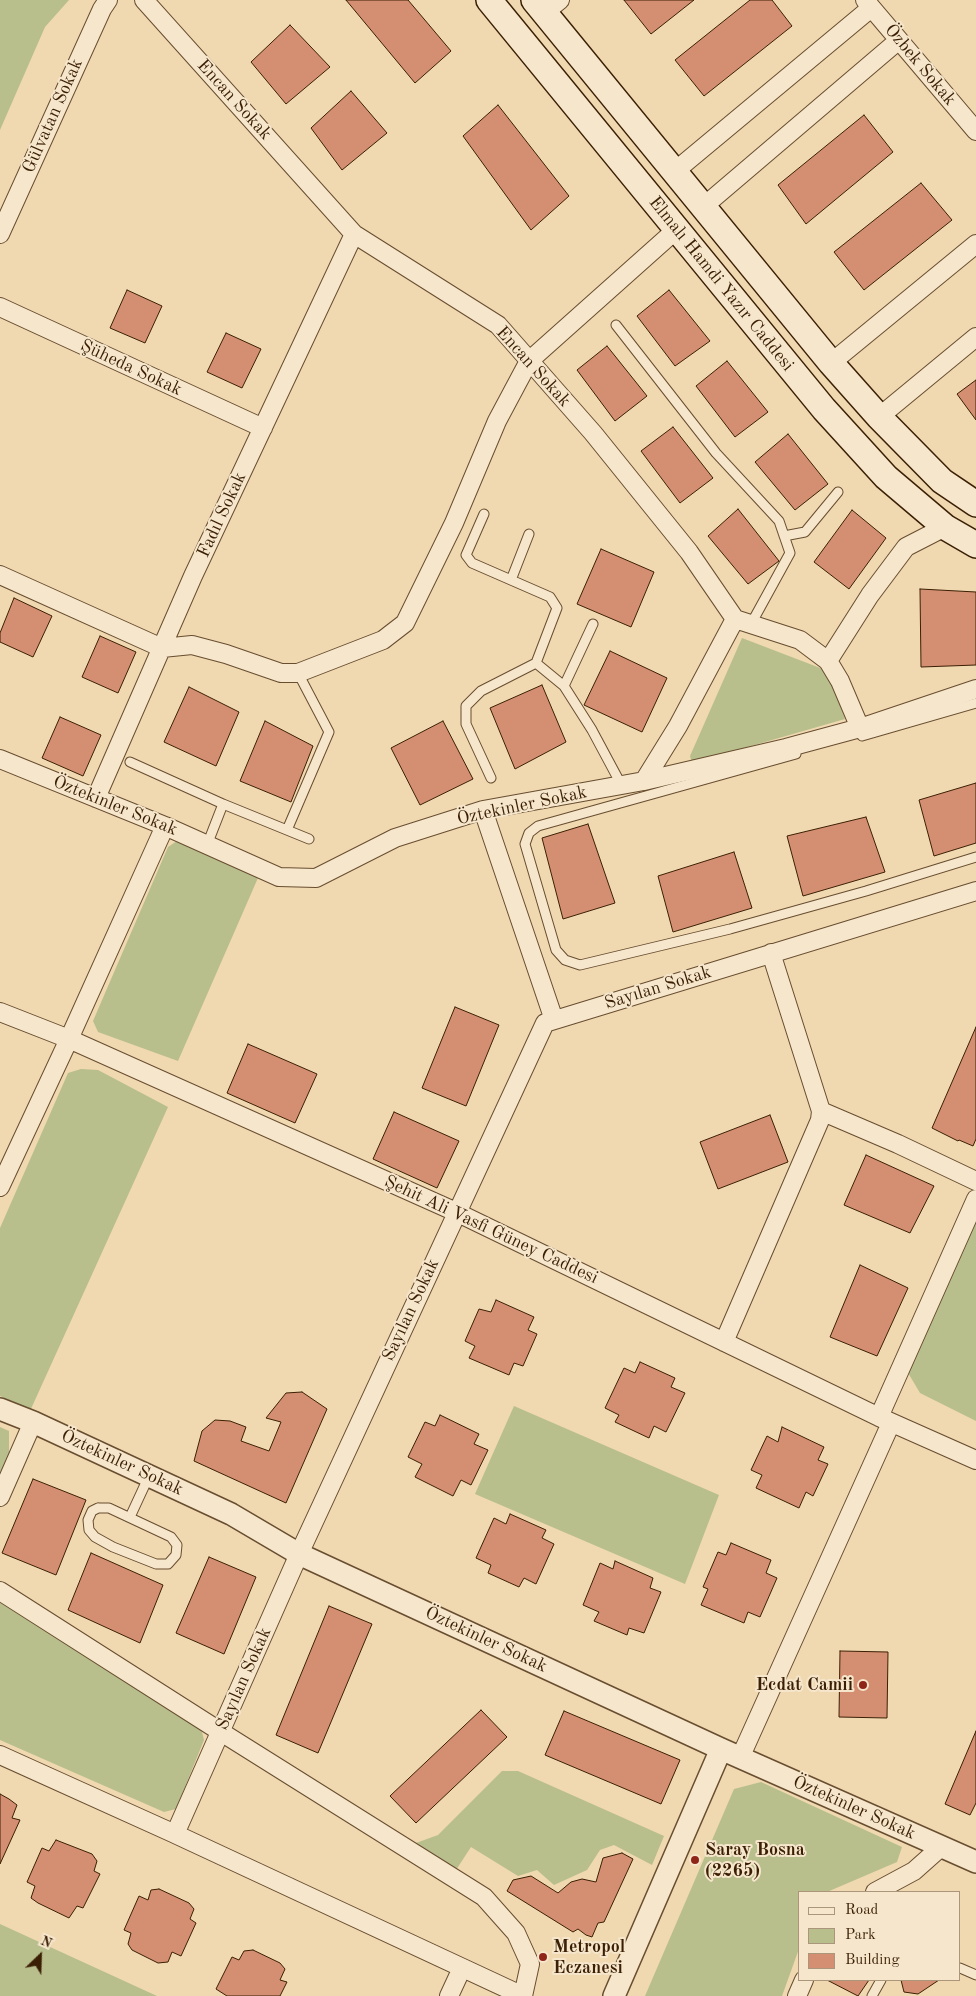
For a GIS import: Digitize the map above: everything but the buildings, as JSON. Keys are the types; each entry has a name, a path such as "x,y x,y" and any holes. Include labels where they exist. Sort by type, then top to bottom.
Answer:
{"main road":[{"name":"Elmalı Hamdi Yazır Caddesi","path":"489,0 824,409 886,477 945,527 976,545"},
{"name":"Elmalı Hamdi Yazır Caddesi","path":"546,4 674,172 831,363 879,417 942,481 976,504"}],"street":[{"name":"Gülvatan Sokak","path":"0,234 102,9 108,0"},
{"name":"Encan Sokak","path":"144,0 354,234 498,325 593,433 743,621"},
{"path":"674,172 868,4"},
{"name":"Özbek Sokak","path":"868,4 976,131"},
{"path":"703,207 898,40"},
{"path":"0,575 162,648 192,644 281,673 298,673 383,640 405,623 454,523 497,421 529,361 676,229"},
{"name":"Fadıl Sokak","path":"96,798 162,648 354,234"},
{"path":"831,363 976,244"},
{"name":"Şüheda Sokak","path":"0,307 263,428"},
{"path":"879,417 976,337"},
{"path":"828,661 870,594 906,547 945,527"},
{"path":"644,781 743,621 800,640 828,661 840,681 860,728"},
{"name":"Öztekinler Sokak","path":"0,758 165,826 279,877 316,878 395,838 483,810 622,786 786,748 860,728 976,689"},
{"path":"483,810 554,1020"},
{"path":"0,1187 69,1040 165,826"},
{"name":"Sayılan Sokak","path":"175,1834 300,1554 544,1023 976,891"},
{"path":"724,1342 820,1120 821,1111 771,953"},
{"name":"Şehit Ali Vasfi Güney Caddesi","path":"0,1012 69,1040 456,1212 885,1420 976,1460"},
{"path":"821,1111 898,1144 976,1181"},
{"path":"740,1758 885,1420 976,1199"},
{"name":"Öztekinler Sokak","path":"0,1409 33,1422 231,1514 300,1554 740,1758 976,1862"},
{"path":"0,1497 33,1422"},
{"path":"0,1591 484,1897 516,1933 530,1964 523,1996 0,1755"},
{"path":"614,1996 721,1749"},
{"path":"876,1891 914,1871 940,1847"},
{"path":"449,1996 462,1968"},
{"path":"797,1996 804,1981"}],"lane":[{"path":"616,325 716,452 779,521 790,553 743,621"},
{"path":"784,536 805,532 838,492"},
{"path":"484,514 466,555 472,563 550,597 557,608 536,663 481,691 466,706 466,724 491,778"},
{"path":"511,580 529,534"},
{"path":"564,686 592,624"},
{"path":"536,663 564,686 592,730 622,786"},
{"path":"287,830 329,732 298,673"},
{"path":"976,703 538,826 529,833 525,844 556,950 565,960 580,965 730,929 866,891 976,856"},
{"path":"130,762 223,804 309,839"},
{"path":"207,845 223,804"},
{"path":"130,1517 149,1476"},
{"path":"98,1508 109,1508 130,1517 171,1537 177,1545 176,1554 168,1564 156,1564 113,1547 95,1537 89,1530 88,1520 92,1510 98,1508"},
{"path":"961,1968 976,1975"},
{"path":"872,1996 880,1981"}],"green space":[{"path":"0,0 69,0 45,27 0,130"},
{"path":"742,638 828,671 845,719 692,763 690,756"},
{"path":"180,839 261,871 178,1061 98,1032 93,1021 168,847"},
{"path":"81,1069 98,1070 168,1107 30,1411 0,1396 0,1228 68,1073"},
{"path":"976,1216 976,1421 920,1393 907,1371"},
{"path":"514,1406 719,1495 685,1584 475,1494"},
{"path":"0,1427 9,1431 9,1455 0,1474"},
{"path":"0,1602 201,1728 204,1740 176,1809 164,1812 0,1740"},
{"path":"502,1771 518,1771 664,1836 652,1865 614,1845 600,1850 587,1870 554,1885 537,1870 518,1876 471,1847 456,1870 416,1843 438,1835"},
{"path":"761,1782 902,1847 897,1862 829,1891 798,1891 798,1952 782,1996 645,1996 734,1789"},
{"path":"0,1924 157,1996 0,1996"}],"place":[{"name":"Ecdat Camii","path":"863,1685"},
{"name":"Saray Bosna (2265)","path":"695,1860"},
{"name":"Metropol Eczanesi","path":"543,1957"}]}
